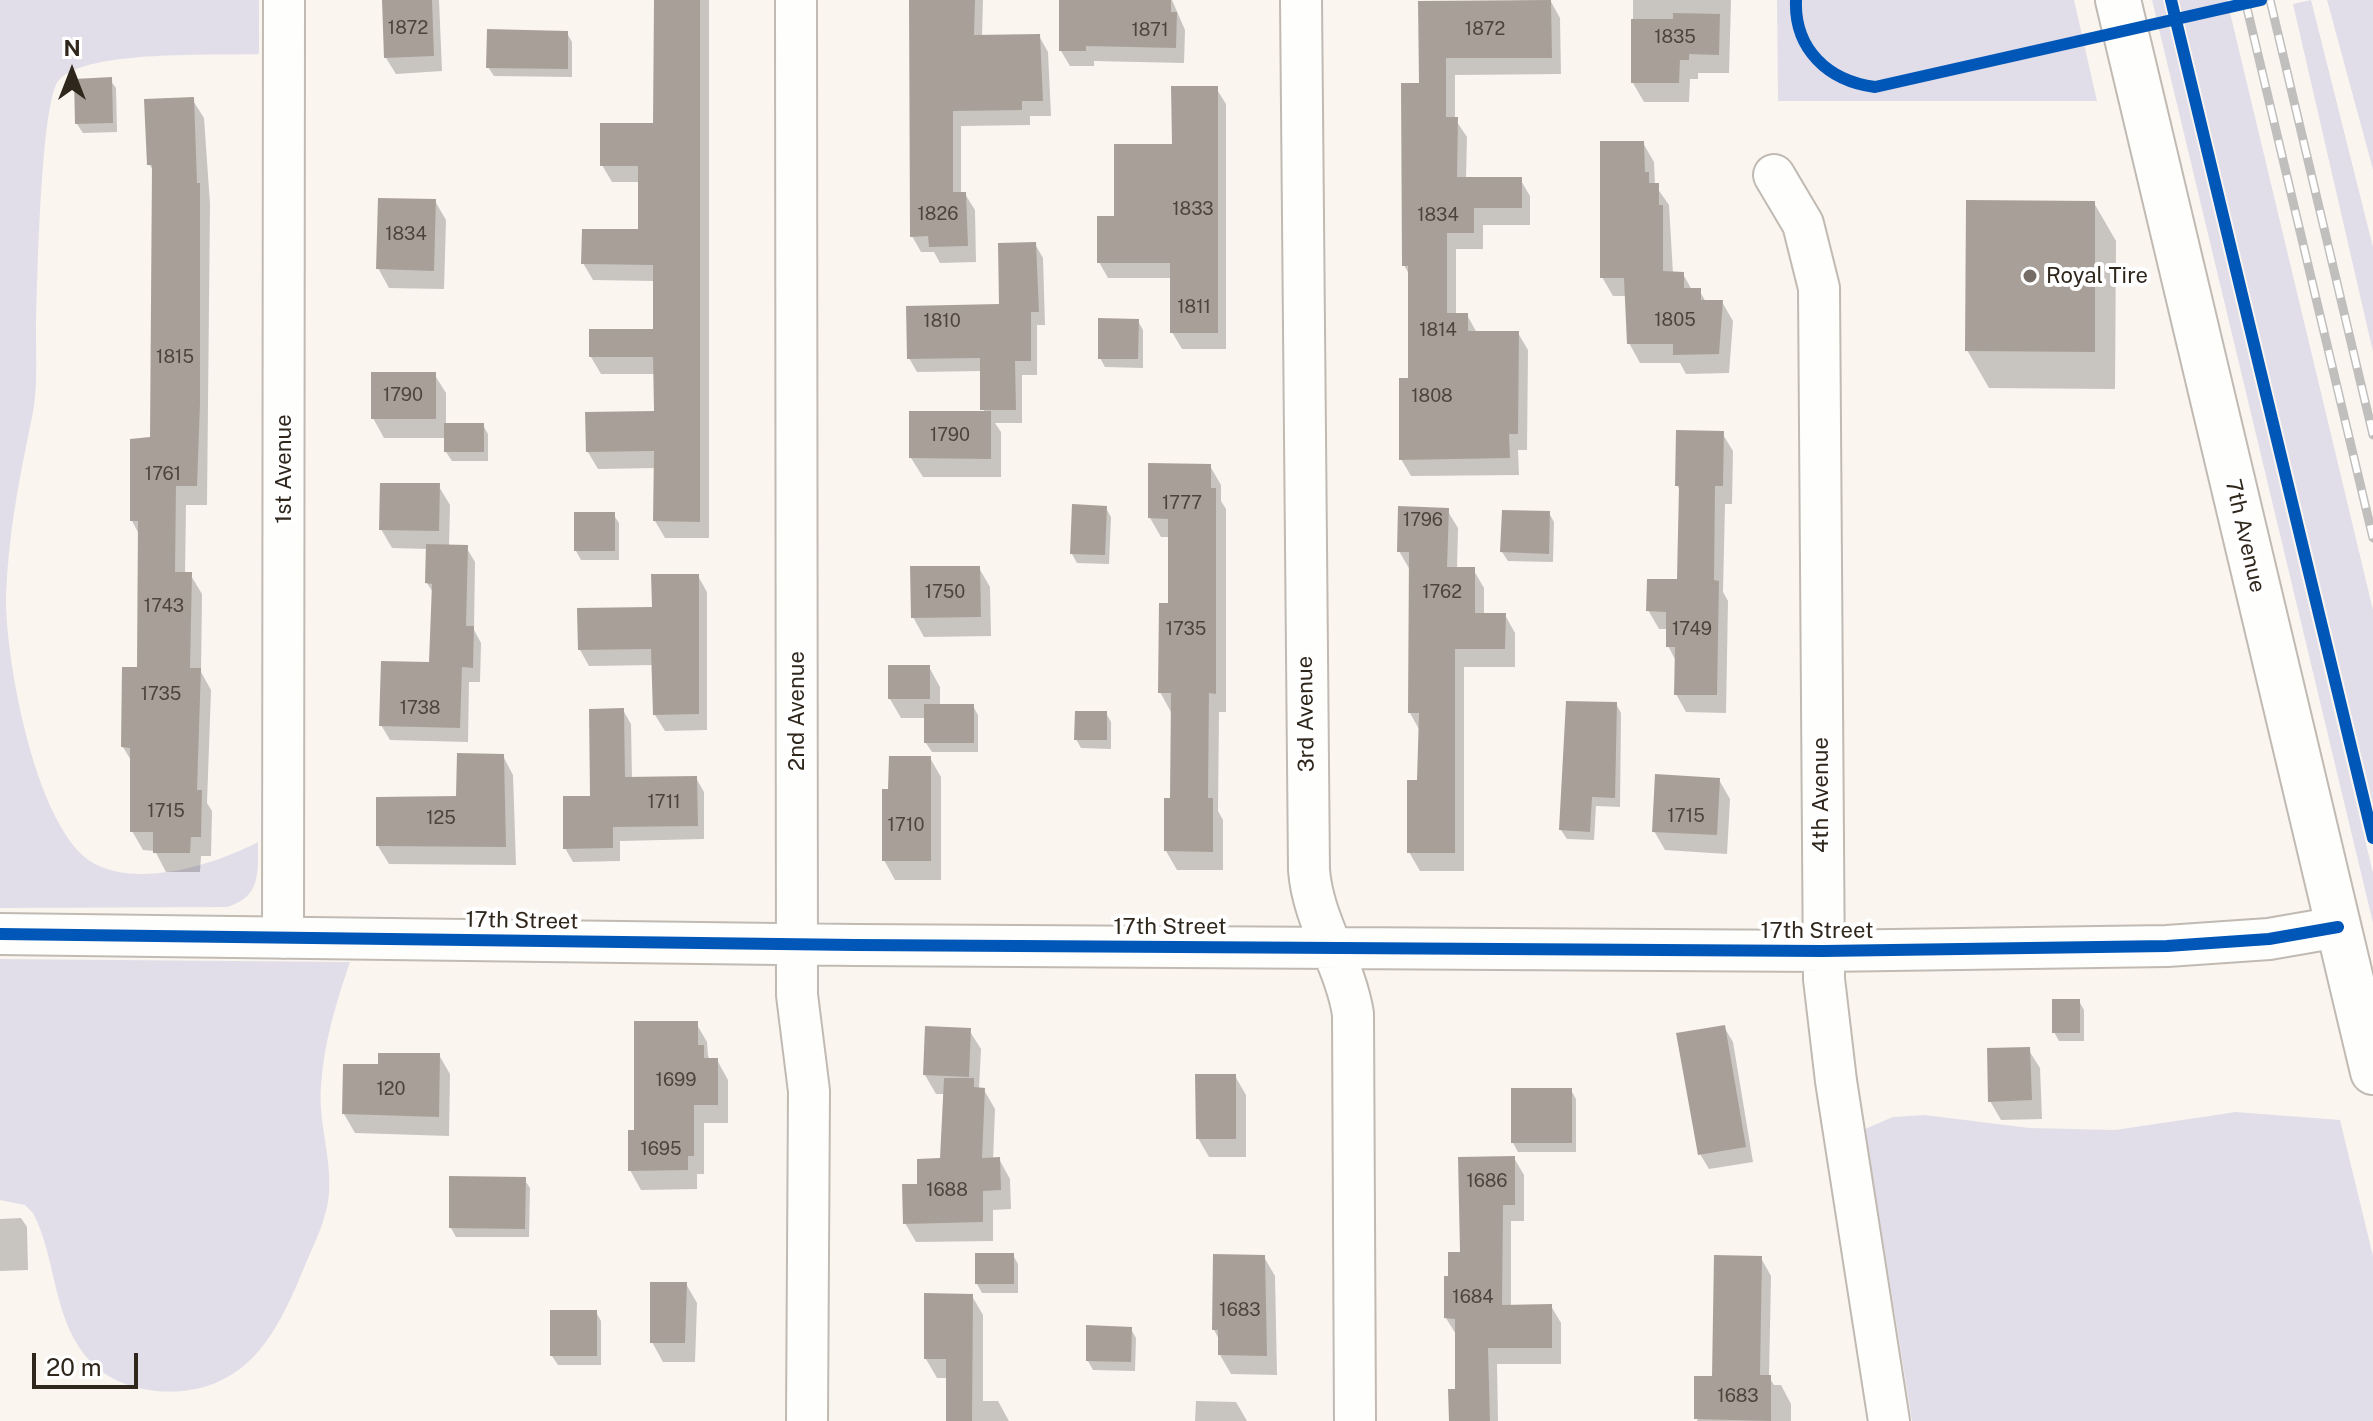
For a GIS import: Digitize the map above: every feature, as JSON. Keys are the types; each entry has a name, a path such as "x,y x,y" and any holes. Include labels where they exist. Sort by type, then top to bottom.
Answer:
{"street":[{"name":"1st Avenue","path":"283,938 284,0"},
{"name":"2nd Avenue","path":"796,0 797,945 798,1009 809,1091 807,1421"},
{"name":"3rd Avenue","path":"1301,0 1309,870 1317,915 1348,989 1353,1029 1355,1421"},
{"name":"7th Avenue","path":"2118,0 2373,1072"},
{"name":"4th Avenue","path":"1774,175 1807,236 1820,299 1823,951 1834,1069 1889,1421"},
{"name":"17th Street","path":"0,934 797,945 1823,951 2167,946 2269,939 2338,927"}],"shaded area":[{"path":"0,0 259,0 259,54 123,59 74,70 59,80 48,122 41,199 35,400 15,508 6,596 11,660 28,742 56,818 74,846 95,864 134,874 200,865 258,842 257,874 252,890 238,903 227,907 0,908"},
{"path":"1777,0 2074,0 2097,101 1778,101"},
{"path":"2152,0 2163,0 2373,873 2373,923"},
{"path":"2179,0 2227,0 2373,610 2373,804"},
{"path":"2311,0 2373,247 2373,352 2293,4"},
{"path":"2327,0 2373,0 2373,170 2368,151"},
{"path":"0,959 350,962 331,1023 323,1070 321,1113 329,1167 326,1212 297,1285 275,1328 247,1363 230,1376 208,1386 183,1391 145,1389 109,1376 89,1360 77,1344 61,1308 47,1250 33,1213 25,1205 0,1200"},
{"path":"2236,1112 2340,1120 2373,1256 2373,1421 1912,1421 1865,1129 1893,1117 1924,1115 2030,1128 2115,1130"}],"building":[{"path":"382,0 432,0 434,56 384,58"},
{"path":"654,0 700,0 700,522 653,521 654,451 586,452 585,412 654,411 653,357 589,357 589,329 653,329 653,265 581,264 582,229 638,229 638,166 600,166 600,123 653,123"},
{"path":"909,0 975,0 974,35 1040,34 1043,101 1022,101 1022,110 953,111 953,192 966,192 968,246 929,247 928,236 910,237"},
{"path":"1059,0 1171,0 1171,12 1177,12 1176,48 1086,46 1086,51 1059,51"},
{"path":"1551,0 1552,58 1446,58 1446,117 1458,117 1457,177 1522,177 1522,208 1474,208 1474,233 1447,233 1447,313 1468,313 1468,331 1519,331 1518,434 1509,434 1510,458 1399,460 1399,378 1408,378 1408,266 1402,266 1401,83 1419,83 1418,1"},
{"path":"1673,13 1720,14 1719,55 1689,54 1689,60 1680,60 1679,83 1631,83 1631,19 1673,19"},
{"path":"487,29 568,31 568,69 486,68"},
{"path":"112,77 113,123 75,124 74,79"},
{"path":"1171,86 1218,86 1218,333 1170,333 1170,263 1097,263 1097,216 1114,216 1114,144 1172,144"},
{"path":"194,97 197,183 200,183 197,486 176,486 175,572 192,572 190,668 201,668 197,790 202,790 201,837 191,837 190,853 153,853 153,832 130,832 130,748 121,747 122,667 137,667 138,521 130,521 130,439 150,437 152,165 147,165 144,99"},
{"path":"1600,141 1644,141 1645,172 1649,172 1649,183 1659,183 1659,205 1663,205 1663,271 1684,272 1684,288 1701,288 1701,300 1723,300 1719,354 1673,355 1673,344 1627,344 1624,278 1600,278"},
{"path":"378,198 436,199 434,271 376,269"},
{"name":"Royal Tire","path":"1966,200 2095,201 2095,352 1965,351"},
{"path":"1036,242 1039,312 1031,312 1031,361 1015,361 1016,410 980,410 980,358 907,359 906,306 999,304 998,243"},
{"path":"1098,318 1139,319 1138,359 1098,359"},
{"path":"371,372 436,372 436,419 371,419"},
{"path":"909,411 991,411 991,459 909,458"},
{"path":"444,423 484,423 484,452 444,452"},
{"path":"1676,430 1724,431 1723,486 1715,486 1714,580 1719,581 1717,695 1674,695 1675,647 1666,647 1666,612 1646,611 1647,579 1677,579 1679,486 1675,486"},
{"path":"1148,463 1211,464 1211,488 1216,488 1216,694 1209,693 1208,798 1213,798 1213,852 1164,851 1164,798 1170,798 1171,693 1158,693 1159,603 1168,603 1168,519 1148,518"},
{"path":"380,483 440,483 439,531 379,530"},
{"path":"1072,504 1107,506 1105,555 1070,554"},
{"path":"1398,506 1449,508 1447,567 1475,567 1475,613 1506,613 1505,649 1455,649 1455,853 1407,853 1407,780 1417,780 1419,713 1408,713 1409,552 1397,552"},
{"path":"1502,510 1550,511 1549,554 1500,552"},
{"path":"574,512 615,512 615,551 574,551"},
{"path":"426,544 468,545 466,626 474,626 473,668 462,667 460,728 379,726 381,661 429,662 432,584 425,583"},
{"path":"910,566 980,566 981,617 911,618"},
{"path":"651,574 699,574 699,714 653,715 651,649 578,650 577,608 652,607"},
{"path":"888,665 930,665 930,699 888,699"},
{"path":"1566,701 1617,702 1615,798 1592,797 1590,832 1559,830"},
{"path":"924,704 974,704 974,743 924,743"},
{"path":"624,708 625,777 697,776 698,826 613,827 613,848 563,849 563,796 590,796 589,709"},
{"path":"1075,711 1107,711 1107,740 1074,740"},
{"path":"457,753 504,754 506,847 376,846 376,797 456,796"},
{"path":"889,756 931,756 931,861 882,861 882,789 888,789"},
{"path":"1655,774 1720,778 1717,835 1652,832"},
{"path":"2052,999 2080,999 2080,1033 2052,1033"},
{"path":"634,1021 698,1021 698,1045 704,1045 704,1058 718,1058 718,1105 694,1105 694,1156 688,1156 688,1170 628,1171 628,1130 634,1130"},
{"path":"1725,1025 1746,1147 1698,1155 1676,1033"},
{"path":"925,1026 971,1028 969,1077 923,1075"},
{"path":"2030,1047 2032,1100 1988,1102 1987,1048"},
{"path":"378,1053 440,1053 439,1117 342,1114 343,1064 378,1064"},
{"path":"1195,1074 1236,1074 1236,1139 1196,1139"},
{"path":"944,1078 974,1078 974,1087 985,1088 982,1158 1000,1157 1001,1190 983,1191 983,1222 903,1224 902,1184 917,1184 917,1159 940,1158"},
{"path":"1511,1088 1572,1088 1572,1143 1511,1143"},
{"path":"1515,1156 1515,1205 1503,1205 1502,1305 1552,1304 1552,1348 1488,1348 1490,1421 1449,1421 1448,1389 1455,1389 1455,1319 1444,1318 1444,1276 1448,1276 1448,1252 1460,1252 1458,1157"},
{"path":"449,1176 526,1177 525,1229 449,1228"},
{"path":"975,1253 1014,1253 1014,1284 975,1284"},
{"path":"1213,1254 1265,1255 1267,1356 1218,1355 1218,1330 1212,1330"},
{"path":"1714,1255 1762,1256 1760,1375 1771,1375 1771,1421 1694,1419 1694,1376 1712,1376"},
{"path":"650,1282 687,1282 685,1343 650,1343"},
{"path":"924,1293 973,1294 972,1421 946,1421 946,1359 924,1359"},
{"path":"550,1310 597,1310 597,1356 550,1356"},
{"path":"1086,1325 1132,1327 1131,1362 1086,1361"}],"railway":[{"path":"2245,0 2373,538"},
{"path":"2270,0 2373,435"}],"cycle path":[{"path":"1796,0 1801,33 1817,60 1843,78 1875,87 2261,0"},
{"path":"2171,0 2373,838"},
{"path":"0,934 856,945 1823,951 2167,946 2269,939 2338,927"}],"place":[{"name":"Royal Tire","path":"2030,276"}]}
